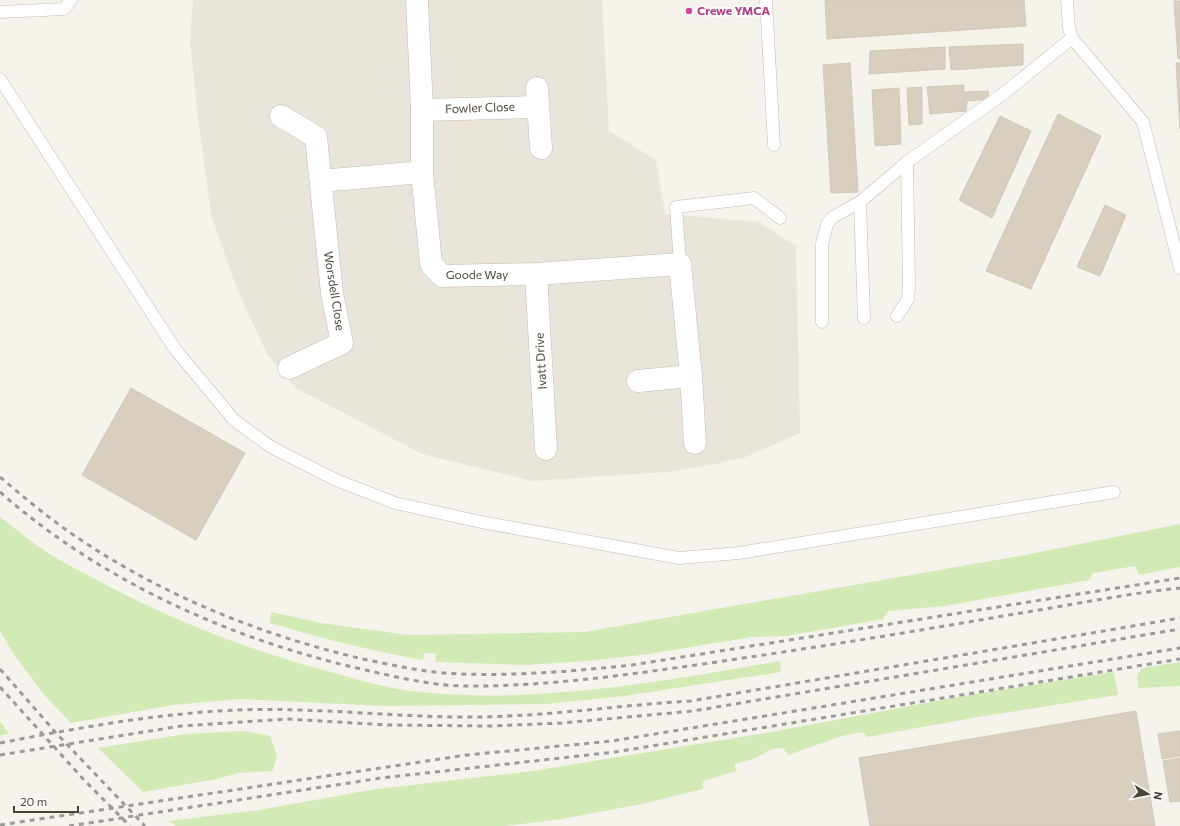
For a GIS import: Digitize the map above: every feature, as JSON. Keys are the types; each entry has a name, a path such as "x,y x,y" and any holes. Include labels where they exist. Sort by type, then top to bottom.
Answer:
{"street":[{"name":"Goode Way","path":"417,0 422,110 422,172 431,264 442,276 536,274 680,264"},
{"name":"Fowler Close","path":"422,110 538,98 541,148"},
{"name":"Worsdell Close","path":"281,116 316,137 332,293 342,343 289,368"},
{"path":"320,181 422,172"},
{"path":"680,264 691,376 695,443"},
{"name":"Ivatt Drive","path":"536,274 546,449"},
{"path":"638,381 691,376"}],"lane":[{"path":"0,12 64,9 71,0"},
{"path":"766,0 774,145"},
{"path":"1067,0 1069,28 1072,38 1143,122 1180,268"},
{"path":"822,322 822,244 827,224 834,217 860,202 907,162 1003,94 1072,38"},
{"path":"0,79 175,349 234,420 272,447 336,480 395,503 481,522 679,558 739,553 1114,492"},
{"path":"897,316 908,299 909,285 907,162"},
{"path":"680,264 676,207 754,198 780,218"},
{"path":"860,202 864,318"}],"shaded area":[{"path":"193,0 602,0 609,131 656,160 665,214 759,222 796,246 800,433 746,457 715,464 666,472 533,481 422,454 296,388 267,354 235,284 211,214 198,118 190,40"}],"green space":[{"path":"0,517 37,545 60,560 121,593 205,631 292,661 371,683 407,691 464,695 555,693 645,683 780,661 781,672 624,696 546,704 385,706 240,699 173,705 71,723 45,696 15,656 0,631"},
{"path":"1180,524 1180,567 1139,575 1135,566 1093,573 1089,580 945,606 888,611 883,619 787,636 752,637 649,654 588,661 524,665 435,662 436,654 424,653 423,660 384,653 270,623 271,612 321,623 408,635 584,632 1025,555"},
{"path":"1180,662 1180,686 1138,688 1137,675 1142,668"},
{"path":"1114,672 1118,695 978,717 867,737 863,732 842,736 788,755 784,748 772,749 751,760 734,764 737,771 703,781 703,789 642,804 561,819 505,826 176,826 169,821 259,810 376,789 526,772 771,732 969,695"},
{"path":"0,721 9,734 0,735"},
{"path":"244,731 270,736 277,756 273,771 238,773 217,779 143,792 98,748 186,734"}],"building":[{"path":"825,0 1024,0 1026,26 827,39"},
{"path":"1174,1 1180,1 1180,58 1178,59"},
{"path":"1023,44 1023,65 951,70 949,47"},
{"path":"945,47 945,69 869,74 870,51"},
{"path":"850,63 858,192 831,193 823,65"},
{"path":"1176,63 1180,63 1180,129"},
{"path":"964,85 964,92 988,91 989,99 967,101 966,111 930,114 927,87"},
{"path":"922,87 922,124 909,125 907,88"},
{"path":"899,88 901,144 875,146 872,90"},
{"path":"1058,114 1101,136 1031,289 986,271"},
{"path":"1000,116 1031,131 992,218 959,200"},
{"path":"1105,205 1126,215 1100,276 1077,267"},
{"path":"131,388 245,453 196,540 82,475"},
{"path":"1136,711 1155,826 870,826 859,758"},
{"path":"1180,731 1180,756 1162,759 1158,734"},
{"path":"1180,758 1180,801 1170,802 1163,761"}],"railway":[{"path":"0,477 29,502 81,540 113,561 181,597 289,639 363,659 424,671 482,674 525,674 632,665 1180,578"},
{"path":"0,492 40,525 127,581 174,605 222,626 271,644 320,659 404,679 427,683 462,686 550,683 638,673 814,647 1116,597 1180,588"},
{"path":"0,743 119,722 178,714 238,710 268,709 419,716 479,717 559,713 691,701 1180,618"},
{"path":"0,755 181,726 287,719 388,725 490,726 562,723 693,711 1180,629"},
{"path":"0,825 467,755 612,741 1180,648"},
{"path":"69,826 381,778 615,752 1180,659"},
{"path":"0,669 57,734 145,826"},
{"path":"0,687 85,781 130,826"}],"place":[{"name":"Crewe YMCA","path":"689,11"}]}
